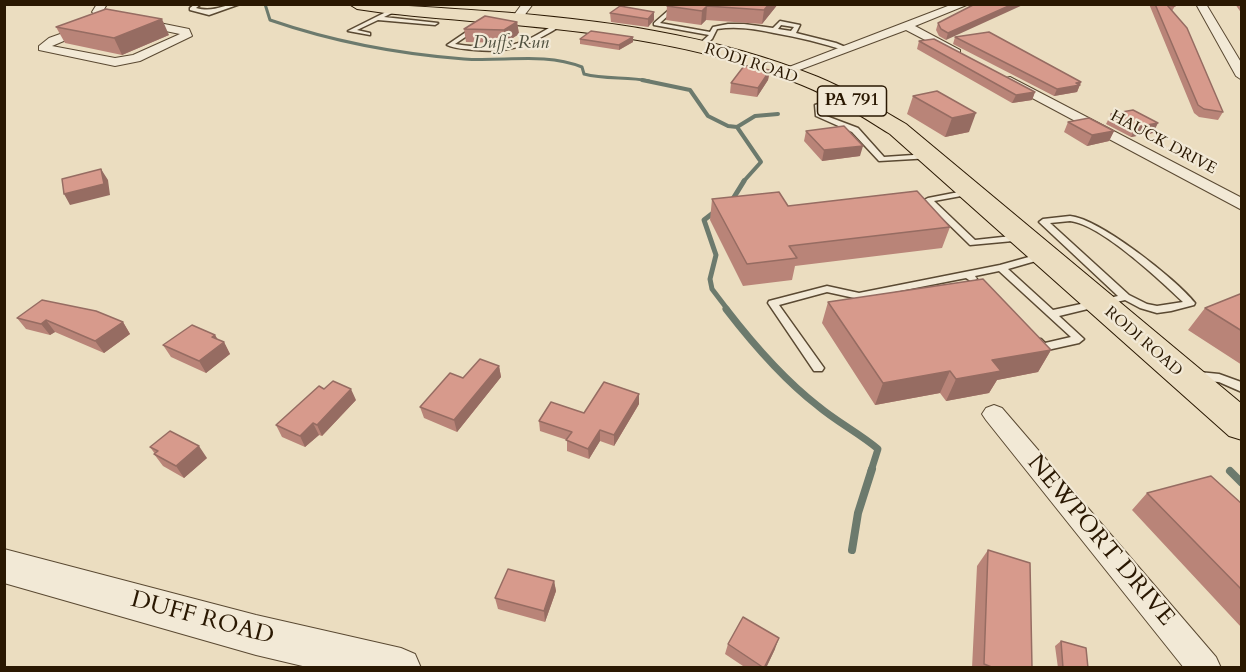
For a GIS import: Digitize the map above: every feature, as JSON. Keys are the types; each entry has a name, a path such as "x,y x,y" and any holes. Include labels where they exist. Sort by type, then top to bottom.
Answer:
{"main road":[{"name":"RODI ROAD","path":"357,4 386,14 442,19 490,18 522,12 562,23 664,38 705,40 845,97 898,129 1242,426"}],"street":[{"path":"102,4 97,12 185,31 186,36 136,58 115,62 43,48 53,40 114,17"},
{"path":"782,72 909,27 964,4"},
{"path":"1201,4 1242,76"},
{"path":"909,27 972,60"},
{"name":"HAUCK DRIVE","path":"992,71 1242,205"},
{"name":"NEWPORT DRIVE","path":"994,414 1205,668"},
{"name":"DUFF ROAD","path":"4,566 256,636 401,668"}],"lane":[{"path":"199,4 192,9 209,13 238,4"},
{"path":"671,10 656,24 705,40 715,28 732,26 822,39 847,49"},
{"path":"368,34 351,31 386,14"},
{"path":"490,18 450,45 486,51 528,45 562,23"},
{"path":"426,29 442,19"},
{"path":"774,31 780,23 798,26 792,34"},
{"path":"845,97 817,106 818,115 855,130 882,159 928,156"},
{"path":"970,192 928,200 973,243 1022,238"},
{"path":"1051,314 1126,297 1148,310 1169,309 1190,303 1167,281 1104,234 1079,220 1059,219 1043,222 1126,297"},
{"path":"818,368 772,303 827,289 859,296 1001,268 1043,256"},
{"path":"1001,268 1079,339 1043,347 1026,331"},
{"path":"968,275 976,283"},
{"path":"1184,377 1205,375 1242,388"}],"building":[{"path":"669,4 769,4 764,10 707,6 702,11 667,6"},
{"path":"975,4 1013,4 948,33 941,29 938,23"},
{"path":"1155,4 1174,4 1175,6 1167,5 1187,28 1223,112 1204,109 1198,105"},
{"path":"620,6 654,12 648,19 610,13"},
{"path":"106,9 162,19 114,38 56,27"},
{"path":"485,16 517,22 504,30 464,29"},
{"path":"591,31 633,37 619,45 580,39"},
{"path":"989,32 1081,82 1076,83 1080,85 1057,89 955,37"},
{"path":"934,39 1035,92 1016,95 919,41"},
{"path":"744,66 770,70 758,88 731,83"},
{"path":"937,91 976,113 952,118 913,96"},
{"path":"1133,110 1158,123 1136,127 1111,114"},
{"path":"1089,118 1114,131 1092,135 1068,122"},
{"path":"844,126 863,146 824,150 806,131"},
{"path":"101,169 104,184 64,194 62,179"},
{"path":"917,191 950,227 789,246 797,258 747,264 712,199 779,192 788,206"},
{"path":"983,279 1051,350 992,360 1001,371 956,379 950,371 883,383 828,302"},
{"path":"1242,295 1242,331 1205,308"},
{"path":"42,300 96,311 123,322 95,341 46,320 41,324 17,318"},
{"path":"192,325 215,335 212,337 224,342 199,361 163,345"},
{"path":"480,359 499,366 454,420 420,407 450,373 463,378"},
{"path":"333,381 351,389 317,425 313,423 300,436 276,425 319,386 324,389"},
{"path":"604,382 639,394 614,435 600,430 588,449 566,440 572,432 539,421 551,402 584,413"},
{"path":"170,431 199,446 176,466 154,454 158,451 150,447"},
{"path":"1211,476 1242,504 1242,590 1147,493"},
{"path":"988,550 1030,563 1032,668 994,668 984,664"},
{"path":"508,569 554,581 544,611 495,598"},
{"path":"743,617 779,638 764,668 728,644"},
{"path":"1061,641 1086,648 1088,668 1063,668"}],"waterway":[{"name":"Duffs Run","path":"265,4 270,20 366,46 464,59 553,60 582,67 584,74 592,76 644,80"},
{"name":"Duffs Run","path":"644,80 649,81"},
{"name":"Duffs Run","path":"644,80 690,90 708,116 728,126 737,127"},
{"name":"Duffs Run","path":"737,127 755,116 778,114"},
{"path":"737,127 761,162 743,182"},
{"path":"731,202 744,181"},
{"path":"717,210 704,220 716,255 710,279 712,289 728,310"},
{"path":"726,309 758,348 805,396 878,449 871,471"},
{"path":"852,550 858,513 872,469"},
{"name":"Duffs Run","path":"1230,471 1242,483"}]}
